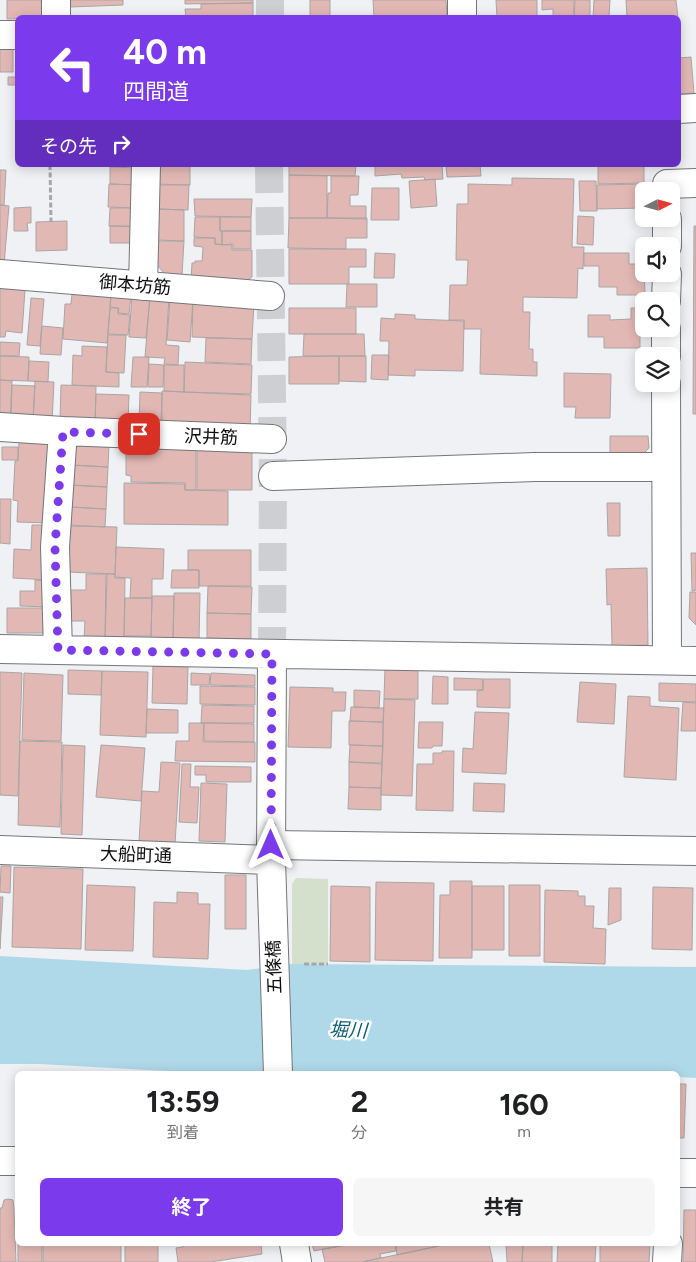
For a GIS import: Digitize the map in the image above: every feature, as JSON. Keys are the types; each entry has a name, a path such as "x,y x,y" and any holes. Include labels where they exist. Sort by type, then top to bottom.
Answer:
{"street":[{"path":"56,0 56,15"},
{"path":"462,0 462,15"},
{"path":"0,35 15,35"},
{"path":"681,109 696,108"},
{"path":"143,286 146,167"},
{"path":"665,180 696,182"},
{"name":"御本坊筋","path":"0,274 270,296"},
{"path":"666,392 667,660"},
{"name":"沢井筋","path":"0,427 63,432 272,439"},
{"path":"58,650 55,547 63,432"},
{"path":"272,476 534,468 666,468"},
{"path":"0,649 696,661"},
{"name":"五條橋","path":"272,654 271,852 278,1071"},
{"name":"大船町通","path":"0,850 696,852"},
{"path":"0,1161 15,1161"},
{"path":"680,1172 696,1173"},
{"path":"294,1246 297,1262"},
{"path":"667,1262 668,1246"}],"path":[{"path":"50,167 51,222"},
{"path":"300,964 328,964"}],"green space":[{"path":"296,878 328,879 328,964 292,964 292,884"}],"water":[{"name":"堀川","path":"0,956 247,970 292,964 696,967 696,1078 680,1077 680,1071 166,1071 39,1064 0,1064"}],"building":[{"path":"7,0 42,0 41,15 15,15 15,19 7,19"},
{"path":"69,0 123,0 123,5 70,7"},
{"path":"185,0 253,0 253,3 185,4"},
{"path":"310,0 330,0 330,15 310,15"},
{"path":"373,0 446,0 447,15 374,15"},
{"path":"496,0 537,0 537,15 497,15"},
{"path":"542,0 574,0 574,15 553,15 553,9 542,10"},
{"path":"575,0 590,0 590,15 574,15"},
{"path":"594,0 610,0 609,15 593,15"},
{"path":"626,0 676,0 678,15 627,15"},
{"path":"253,3 253,15 186,15 185,9 201,9 201,4"},
{"path":"0,44 13,44 13,72 0,72"},
{"path":"691,57 694,93 681,94 681,58"},
{"path":"8,77 15,77 15,85 8,85"},
{"path":"110,167 138,168 137,185 110,184"},
{"path":"155,167 190,167 190,185 155,184"},
{"path":"289,167 356,167 355,176 289,175"},
{"path":"375,167 442,167 443,179 425,180 424,177 402,178 401,174 375,176"},
{"path":"446,167 480,167 481,176 447,177"},
{"path":"598,167 644,167 644,182 598,184"},
{"path":"0,170 6,170 4,205 0,205"},
{"path":"289,175 327,176 327,218 289,218"},
{"path":"331,176 359,176 358,195 350,195 350,206 366,206 366,219 327,218 328,193 331,193"},
{"path":"512,178 574,179 572,247 584,247 583,269 578,268 577,298 523,297 523,312 530,312 529,349 533,349 533,362 537,362 537,376 480,374 481,329 464,329 464,320 449,320 450,285 467,285 468,260 456,260 457,204 468,204 468,184 512,185"},
{"path":"435,179 437,206 411,208 409,181"},
{"path":"579,181 596,181 597,211 580,211"},
{"path":"109,184 137,185 137,208 108,207"},
{"path":"635,184 635,208 597,209 597,185"},
{"path":"158,185 189,185 188,210 158,209"},
{"path":"372,188 399,188 399,220 371,220"},
{"path":"194,199 252,199 251,217 195,216"},
{"path":"0,205 9,206 4,265 0,265"},
{"path":"31,207 31,223 27,223 28,231 14,231 14,208"},
{"path":"110,208 137,208 137,226 109,226"},
{"path":"158,209 184,210 184,241 157,240"},
{"path":"578,216 594,217 593,245 577,244"},
{"path":"195,217 220,217 222,245 215,244 215,238 194,237"},
{"path":"220,217 251,217 251,231 220,231"},
{"path":"289,218 367,218 367,238 346,238 346,249 288,248"},
{"path":"67,221 67,250 36,251 36,222"},
{"path":"110,226 137,227 136,243 110,243"},
{"path":"694,226 696,226 696,414 693,414"},
{"path":"222,231 251,231 251,249 233,249 233,244 222,245"},
{"path":"194,238 215,238 215,244 232,245 232,250 252,250 252,277 241,284 191,281 192,263 202,261 203,247 194,246"},
{"path":"157,241 184,241 182,275 165,274 157,265"},
{"path":"289,249 366,249 366,267 349,267 349,284 289,284"},
{"path":"375,253 395,254 394,278 374,278"},
{"path":"584,253 629,253 629,264 635,264 635,282 645,282 645,292 635,292 635,295 617,295 617,287 599,287 599,266 584,266"},
{"path":"347,284 377,284 377,307 346,307"},
{"path":"0,288 25,290 22,333 6,331 5,337 0,337"},
{"path":"111,293 131,295 129,314 118,313 119,308 110,307"},
{"path":"72,294 111,297 107,343 63,339 65,304 71,304"},
{"path":"132,295 150,296 146,338 129,337"},
{"path":"150,296 169,298 166,345 179,346 178,365 164,364 165,358 145,357"},
{"path":"31,298 44,299 40,346 27,345"},
{"path":"170,298 193,300 190,342 167,340"},
{"path":"193,300 254,303 252,339 192,337"},
{"path":"110,308 118,308 118,314 130,315 128,335 108,334"},
{"path":"289,308 356,308 356,334 289,334"},
{"path":"631,308 635,308 635,337 640,337 640,347 604,348 604,337 588,337 588,315 610,315 610,320 631,319"},
{"path":"395,314 415,315 415,319 464,321 463,371 415,370 415,376 388,375 389,341 380,341 381,318 395,319"},
{"path":"42,326 63,328 61,355 40,354"},
{"path":"304,334 364,334 365,356 303,356"},
{"path":"108,335 126,335 124,373 106,372"},
{"path":"206,338 252,339 251,364 205,362"},
{"path":"0,342 20,343 19,356 0,356"},
{"path":"82,346 107,347 106,372 119,373 119,387 72,385 73,355 82,356"},
{"path":"372,355 389,355 388,380 371,379"},
{"path":"0,356 29,357 28,381 0,380"},
{"path":"339,356 339,384 289,384 289,357"},
{"path":"339,356 366,356 366,382 339,381"},
{"path":"133,357 149,357 147,387 131,387"},
{"path":"29,361 49,362 48,382 28,381"},
{"path":"185,362 252,365 251,394 184,392"},
{"path":"149,364 164,365 163,387 148,387"},
{"path":"164,365 184,365 184,392 164,391"},
{"path":"564,373 611,374 610,418 575,418 576,407 564,407"},
{"path":"0,380 12,381 10,421 0,416"},
{"path":"35,381 54,382 52,422 33,421"},
{"path":"12,385 35,386 33,420 11,419"},
{"path":"61,385 96,386 95,423 60,421"},
{"path":"162,391 251,395 250,430 162,427"},
{"path":"140,392 162,393 161,424 139,424"},
{"path":"96,394 129,395 128,425 95,423"},
{"path":"610,436 648,436 649,448 639,458 610,457"},
{"path":"19,442 54,443 51,523 17,522 18,501 13,500 15,461 18,461"},
{"path":"72,443 109,444 108,467 71,465"},
{"path":"126,446 196,446 196,490 185,490 185,483 131,482 131,476 126,475"},
{"path":"2,447 18,447 18,460 2,460"},
{"path":"197,450 252,450 252,490 197,490"},
{"path":"71,465 108,467 107,487 70,485"},
{"path":"124,483 185,484 185,490 228,491 228,525 124,524"},
{"path":"70,485 107,487 106,509 70,507"},
{"path":"0,499 11,499 10,544 0,543"},
{"path":"607,503 620,503 620,536 608,536"},
{"path":"70,507 106,509 105,527 68,525"},
{"path":"32,525 51,525 49,580 13,578 14,549 31,550"},
{"path":"68,526 117,527 115,574 67,572"},
{"path":"116,547 164,549 163,579 152,579 152,598 130,598 131,578 115,577"},
{"path":"188,550 251,550 251,586 199,586 199,570 188,570"},
{"path":"691,553 696,553 696,590 692,591"},
{"path":"647,568 648,645 612,646 611,604 607,605 606,569"},
{"path":"172,570 199,570 199,588 171,588"},
{"path":"86,574 106,574 105,639 84,639 85,621 66,621 67,590 86,590"},
{"path":"107,574 115,574 115,578 125,578 124,639 105,639"},
{"path":"35,580 49,581 49,607 20,606 20,591 35,591"},
{"path":"208,586 252,587 251,614 207,613"},
{"path":"690,592 696,592 696,625 689,618"},
{"path":"174,593 200,593 199,641 173,641"},
{"path":"152,596 174,596 173,641 151,641"},
{"path":"125,598 152,598 151,636 124,636"},
{"path":"7,608 49,608 49,633 7,633"},
{"path":"207,613 251,614 251,639 207,638"},
{"path":"153,666 188,667 187,704 152,703"},
{"path":"385,667 418,668 418,699 384,699"},
{"path":"68,670 102,671 101,695 68,694"},
{"path":"102,671 148,672 146,737 100,735"},
{"path":"0,672 22,673 18,796 0,795"},
{"path":"24,673 63,675 61,741 22,740"},
{"path":"191,673 210,674 209,685 191,685"},
{"path":"211,673 255,675 255,686 210,685"},
{"path":"433,676 448,677 448,704 432,704"},
{"path":"454,678 483,679 483,690 454,690"},
{"path":"483,679 510,679 510,708 477,707 477,691 483,690"},
{"path":"580,682 616,684 614,724 577,722"},
{"path":"659,683 696,684 696,702 659,701"},
{"path":"200,686 255,687 255,705 200,704"},
{"path":"290,687 333,688 333,692 346,692 345,711 332,711 331,748 288,747"},
{"path":"354,690 380,691 379,708 354,707"},
{"path":"628,696 650,697 650,706 679,708 676,780 624,777"},
{"path":"384,699 415,700 412,796 381,795"},
{"path":"683,702 696,703 696,731 681,731"},
{"path":"202,705 254,706 254,723 201,723"},
{"path":"351,707 384,708 383,722 350,721"},
{"path":"147,709 178,710 178,733 146,733"},
{"path":"475,712 509,713 506,774 462,772 463,748 473,749"},
{"path":"349,721 383,722 383,746 349,745"},
{"path":"419,722 443,722 442,746 418,748"},
{"path":"189,723 204,723 203,742 255,742 255,762 175,761 176,741 189,741"},
{"path":"204,723 254,724 254,742 204,741"},
{"path":"20,741 62,742 60,827 18,825"},
{"path":"63,745 85,746 82,835 61,834"},
{"path":"101,745 145,748 141,801 96,797"},
{"path":"350,745 383,746 382,763 349,762"},
{"path":"442,751 454,751 453,811 416,810 417,764 433,764 433,753 442,753"},
{"path":"161,762 180,763 175,844 139,842 142,791 159,792"},
{"path":"349,762 382,764 381,788 349,787"},
{"path":"182,764 191,764 190,787 199,787 197,823 179,822"},
{"path":"195,766 251,767 251,782 206,782 206,775 195,775"},
{"path":"201,783 227,784 225,842 199,841"},
{"path":"474,783 505,784 504,812 473,811"},
{"path":"349,787 381,788 381,810 348,809"},
{"path":"1,866 11,866 10,893 0,892"},
{"path":"14,867 83,869 81,949 12,947"},
{"path":"225,875 246,875 246,929 225,929"},
{"path":"450,881 472,881 472,958 439,958 440,895 450,895"},
{"path":"376,882 434,883 433,961 375,960"},
{"path":"87,885 135,887 133,951 85,950"},
{"path":"509,885 540,885 540,956 509,956"},
{"path":"331,886 370,887 370,962 330,961"},
{"path":"472,886 504,886 504,950 472,950"},
{"path":"653,887 693,888 692,950 652,949"},
{"path":"609,888 621,888 621,920 608,925"},
{"path":"545,890 578,891 578,896 585,896 585,906 594,906 593,928 606,929 605,964 544,962"},
{"path":"177,892 198,893 198,904 210,904 208,959 153,957 154,902 177,903"},
{"path":"0,897 3,897 0,949"},
{"path":"680,1084 686,1084 684,1138 680,1138"},
{"path":"4,1200 13,1200 16,1262 0,1262 0,1208 2,1208"},
{"path":"684,1210 696,1210 696,1262 683,1262"},
{"path":"18,1246 42,1246 42,1262 18,1262"},
{"path":"43,1246 121,1246 121,1262 43,1262"},
{"path":"125,1246 158,1246 158,1262 125,1262"},
{"path":"261,1246 262,1254 211,1262 178,1262 176,1248"},
{"path":"313,1246 341,1246 314,1251"},
{"path":"340,1246 395,1246 396,1251 380,1254 381,1258 362,1262 325,1262 322,1249"},
{"path":"396,1246 439,1246 397,1255"},
{"path":"438,1246 489,1246 493,1262 362,1262"},
{"path":"506,1246 523,1246 522,1262 507,1262"},
{"path":"523,1246 552,1246 552,1262 522,1262"},
{"path":"558,1246 596,1246 595,1262 557,1262"},
{"path":"600,1246 650,1246 649,1262 600,1262"}],"tunnel":[{"path":"270,0 270,15"},
{"path":"269,167 273,476 272,654"}],"route":[{"path":"139,434 63,432 55,547 58,650 272,654 271,845"}]}
